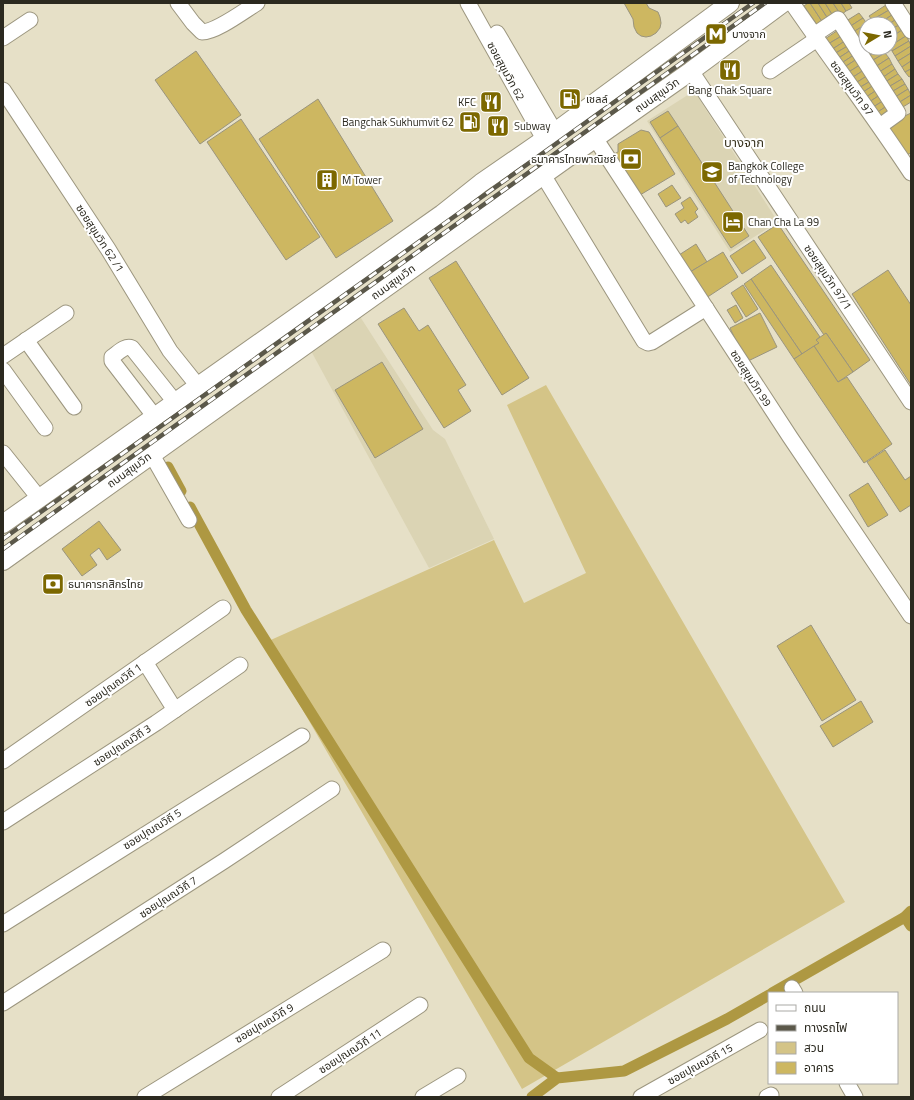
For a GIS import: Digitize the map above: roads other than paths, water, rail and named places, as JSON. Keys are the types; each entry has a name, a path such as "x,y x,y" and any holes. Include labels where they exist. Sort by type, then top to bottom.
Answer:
{"main road":[{"path":"22,547 4,524 442,214 481,182 549,136 730,3"},
{"name":"ถนนสุขุมวิท","path":"3,561 691,71 783,3"},
{"path":"549,136 564,160"}],"street":[{"path":"178,3 202,32 208,32 257,3"},
{"name":"ซอยสุขุมวิท 62","path":"468,3 549,136"},
{"name":"ซอยสุขุมวิท 62","path":"479,3 549,136"},
{"name":"ซอยสุขุมวิท 97","path":"792,3 880,126 911,173"},
{"path":"893,3 911,31"},
{"path":"770,71 838,19 898,113 880,126"},
{"path":"3,38 30,20"},
{"name":"ซอยสุขุมวิท 97/1","path":"691,71 911,402"},
{"name":"ซอยสุขุมวิท 62 /1","path":"3,90 108,249 170,350 198,386"},
{"name":"ซอยสุขุมวิท 99","path":"595,138 790,437 911,616"},
{"path":"543,175 644,341 648,343 652,342 706,308"},
{"path":"3,356 66,313"},
{"path":"26,340 74,407"},
{"path":"155,417 112,362 112,357 125,347 129,346 132,348 175,402"},
{"path":"3,370 45,428"},
{"path":"3,452 39,498"},
{"path":"152,455 189,520"},
{"name":"ซอยปุณณวิถี 1","path":"3,761 223,608"},
{"path":"145,662 175,710"},
{"name":"ซอยปุณณวิถี 3","path":"3,822 175,710 240,665"},
{"name":"ซอยปุณณวิถี 5","path":"3,924 145,833 302,736"},
{"name":"ซอยปุณณวิถี 7","path":"3,1002 193,882 332,789"},
{"name":"ซอยปุณณวิถี 9","path":"144,1097 383,950"},
{"name":"ซอยปุณณวิถี 11","path":"279,1097 420,1005"},
{"name":"ซอยปุณณวิถี 15","path":"641,1097 760,1030"},
{"path":"424,1097 458,1076"},
{"path":"848,1084 855,1097"}],"waterway":[{"path":"168,467 181,491"},
{"path":"190,507 246,610 529,1058 557,1078"},
{"path":"774,992 905,917 911,911"},
{"path":"905,917 911,926"},
{"path":"532,1097 557,1078 624,1071 727,1019 768,996"}],"railway":[{"path":"3,539 753,3"},
{"path":"3,549 765,3"}],"place":[{"name":"บางจาก","path":"716,34"},
{"name":"Bang Chak Square","path":"730,70"},
{"name":"เชลล์","path":"570,99"},
{"name":"KFC","path":"491,102"},
{"name":"Bangchak Sukhumvit 62","path":"470,122"},
{"name":"Subway","path":"498,126"},
{"name":"ธนาคารไทยพาณิชย์","path":"631,159"},
{"name":"Bangkok College of Technology","path":"712,172"},
{"name":"M Tower","path":"327,180"},
{"name":"Chan Cha La 99","path":"733,222"},
{"name":"ธนาคารกสิกรไทย","path":"53,584"}],"district":[{"name":"บางจาก","path":"744,142"}]}
